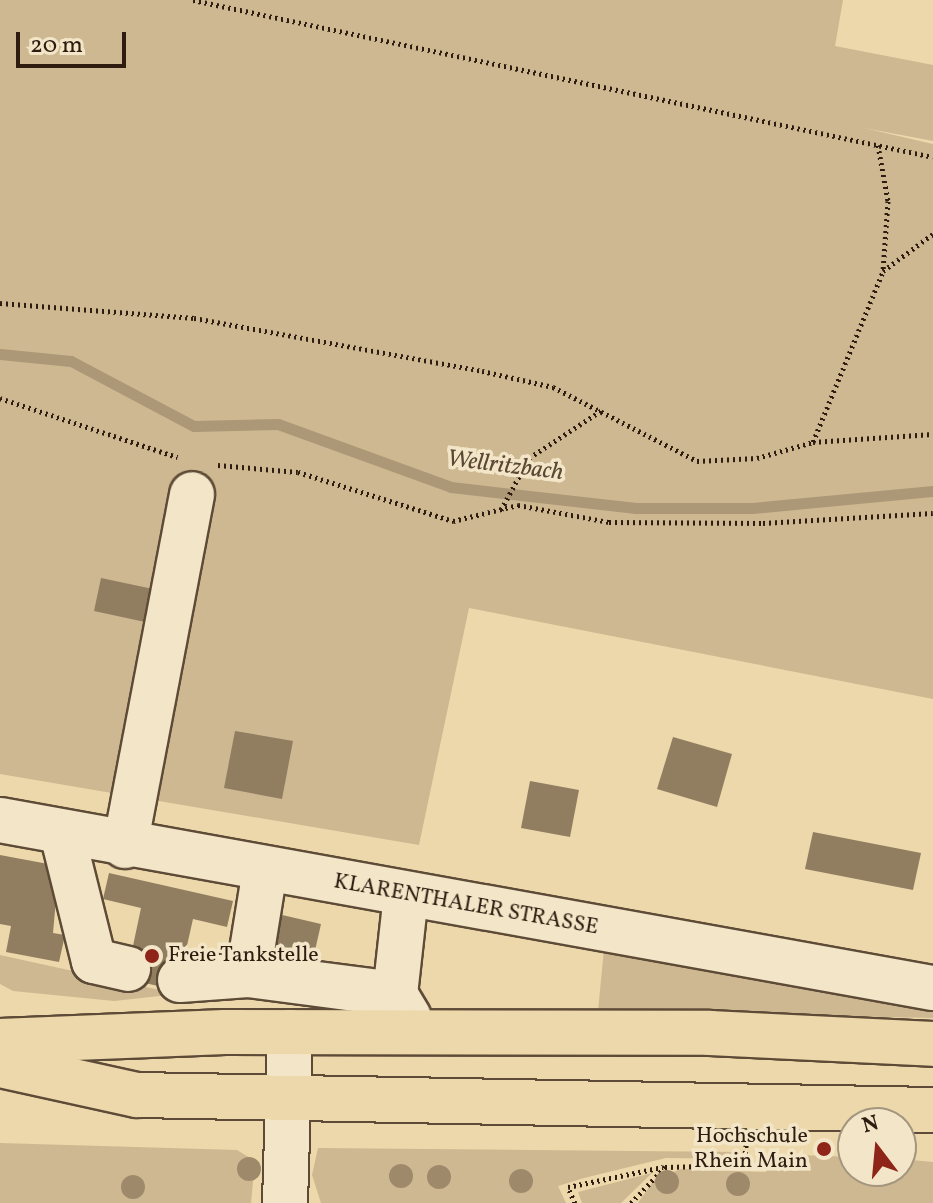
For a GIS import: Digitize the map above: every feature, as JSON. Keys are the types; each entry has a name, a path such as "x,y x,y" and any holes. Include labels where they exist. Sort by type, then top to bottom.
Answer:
{"main road":[{"path":"0,1041 290,1032 710,1033 933,1044"},
{"path":"0,1066 137,1095 933,1110"}],"street":[{"path":"125,846 197,472"},
{"name":"KLARENTHALER STRASSE","path":"0,820 125,846 933,988"},
{"path":"62,833 94,961 128,969"},
{"path":"248,975 265,870"},
{"path":"406,895 395,994 419,1033"},
{"path":"180,980 248,975 395,994"},
{"path":"285,1203 290,1032"}],"path":[{"path":"193,0 933,157"},
{"path":"813,442 883,271 888,201 878,144"},
{"path":"883,271 933,234"},
{"path":"0,303 194,318 496,374 553,387 697,461 757,458 813,442 933,434"},
{"path":"0,398 197,472 298,472 453,521 518,505 609,522 763,523 933,513"},
{"path":"501,510 529,458 602,410"},
{"path":"575,1203 568,1187 665,1167 744,1165 746,1144"},
{"path":"631,1203 665,1167"}],"shaded area":[{"path":"0,0 843,0 835,46 933,65 933,141 864,128 933,144 933,699 469,608 419,845 0,774"},
{"path":"604,949 933,998 933,1018 598,1011"},
{"path":"0,955 178,994 114,1001 13,991 0,984"},
{"path":"0,1143 237,1150 255,1161 251,1203 0,1203"},
{"path":"318,1148 739,1152 741,1159 666,1158 584,1178 558,1186 566,1203 321,1203 312,1175"},
{"path":"772,1154 837,1156 837,1187 917,1187 917,1160 933,1162 933,1203 638,1203 655,1179 681,1169 766,1172"},
{"path":"652,1173 621,1203 582,1203 578,1192"}],"building":[{"path":"101,578 153,589 145,622 94,611"},
{"path":"235,731 293,741 282,799 224,788"},
{"path":"673,737 732,754 717,807 657,789"},
{"path":"530,781 579,790 570,837 521,828"},
{"path":"813,832 921,853 913,890 805,869"},
{"path":"0,855 59,866 53,933 65,935 59,962 6,952 11,926 0,924"},
{"path":"109,873 233,901 227,927 193,919 177,990 126,979 141,908 103,899"},
{"path":"278,914 321,924 309,977 266,967"}],"waterway":[{"name":"Wellritzbach","path":"0,354 71,361 194,426 278,424 451,487 636,508 752,508 933,491"}],"place":[{"name":"Freie Tankstelle","path":"152,956"},
{"name":"Hochschule Rhein Main","path":"824,1149"}]}
